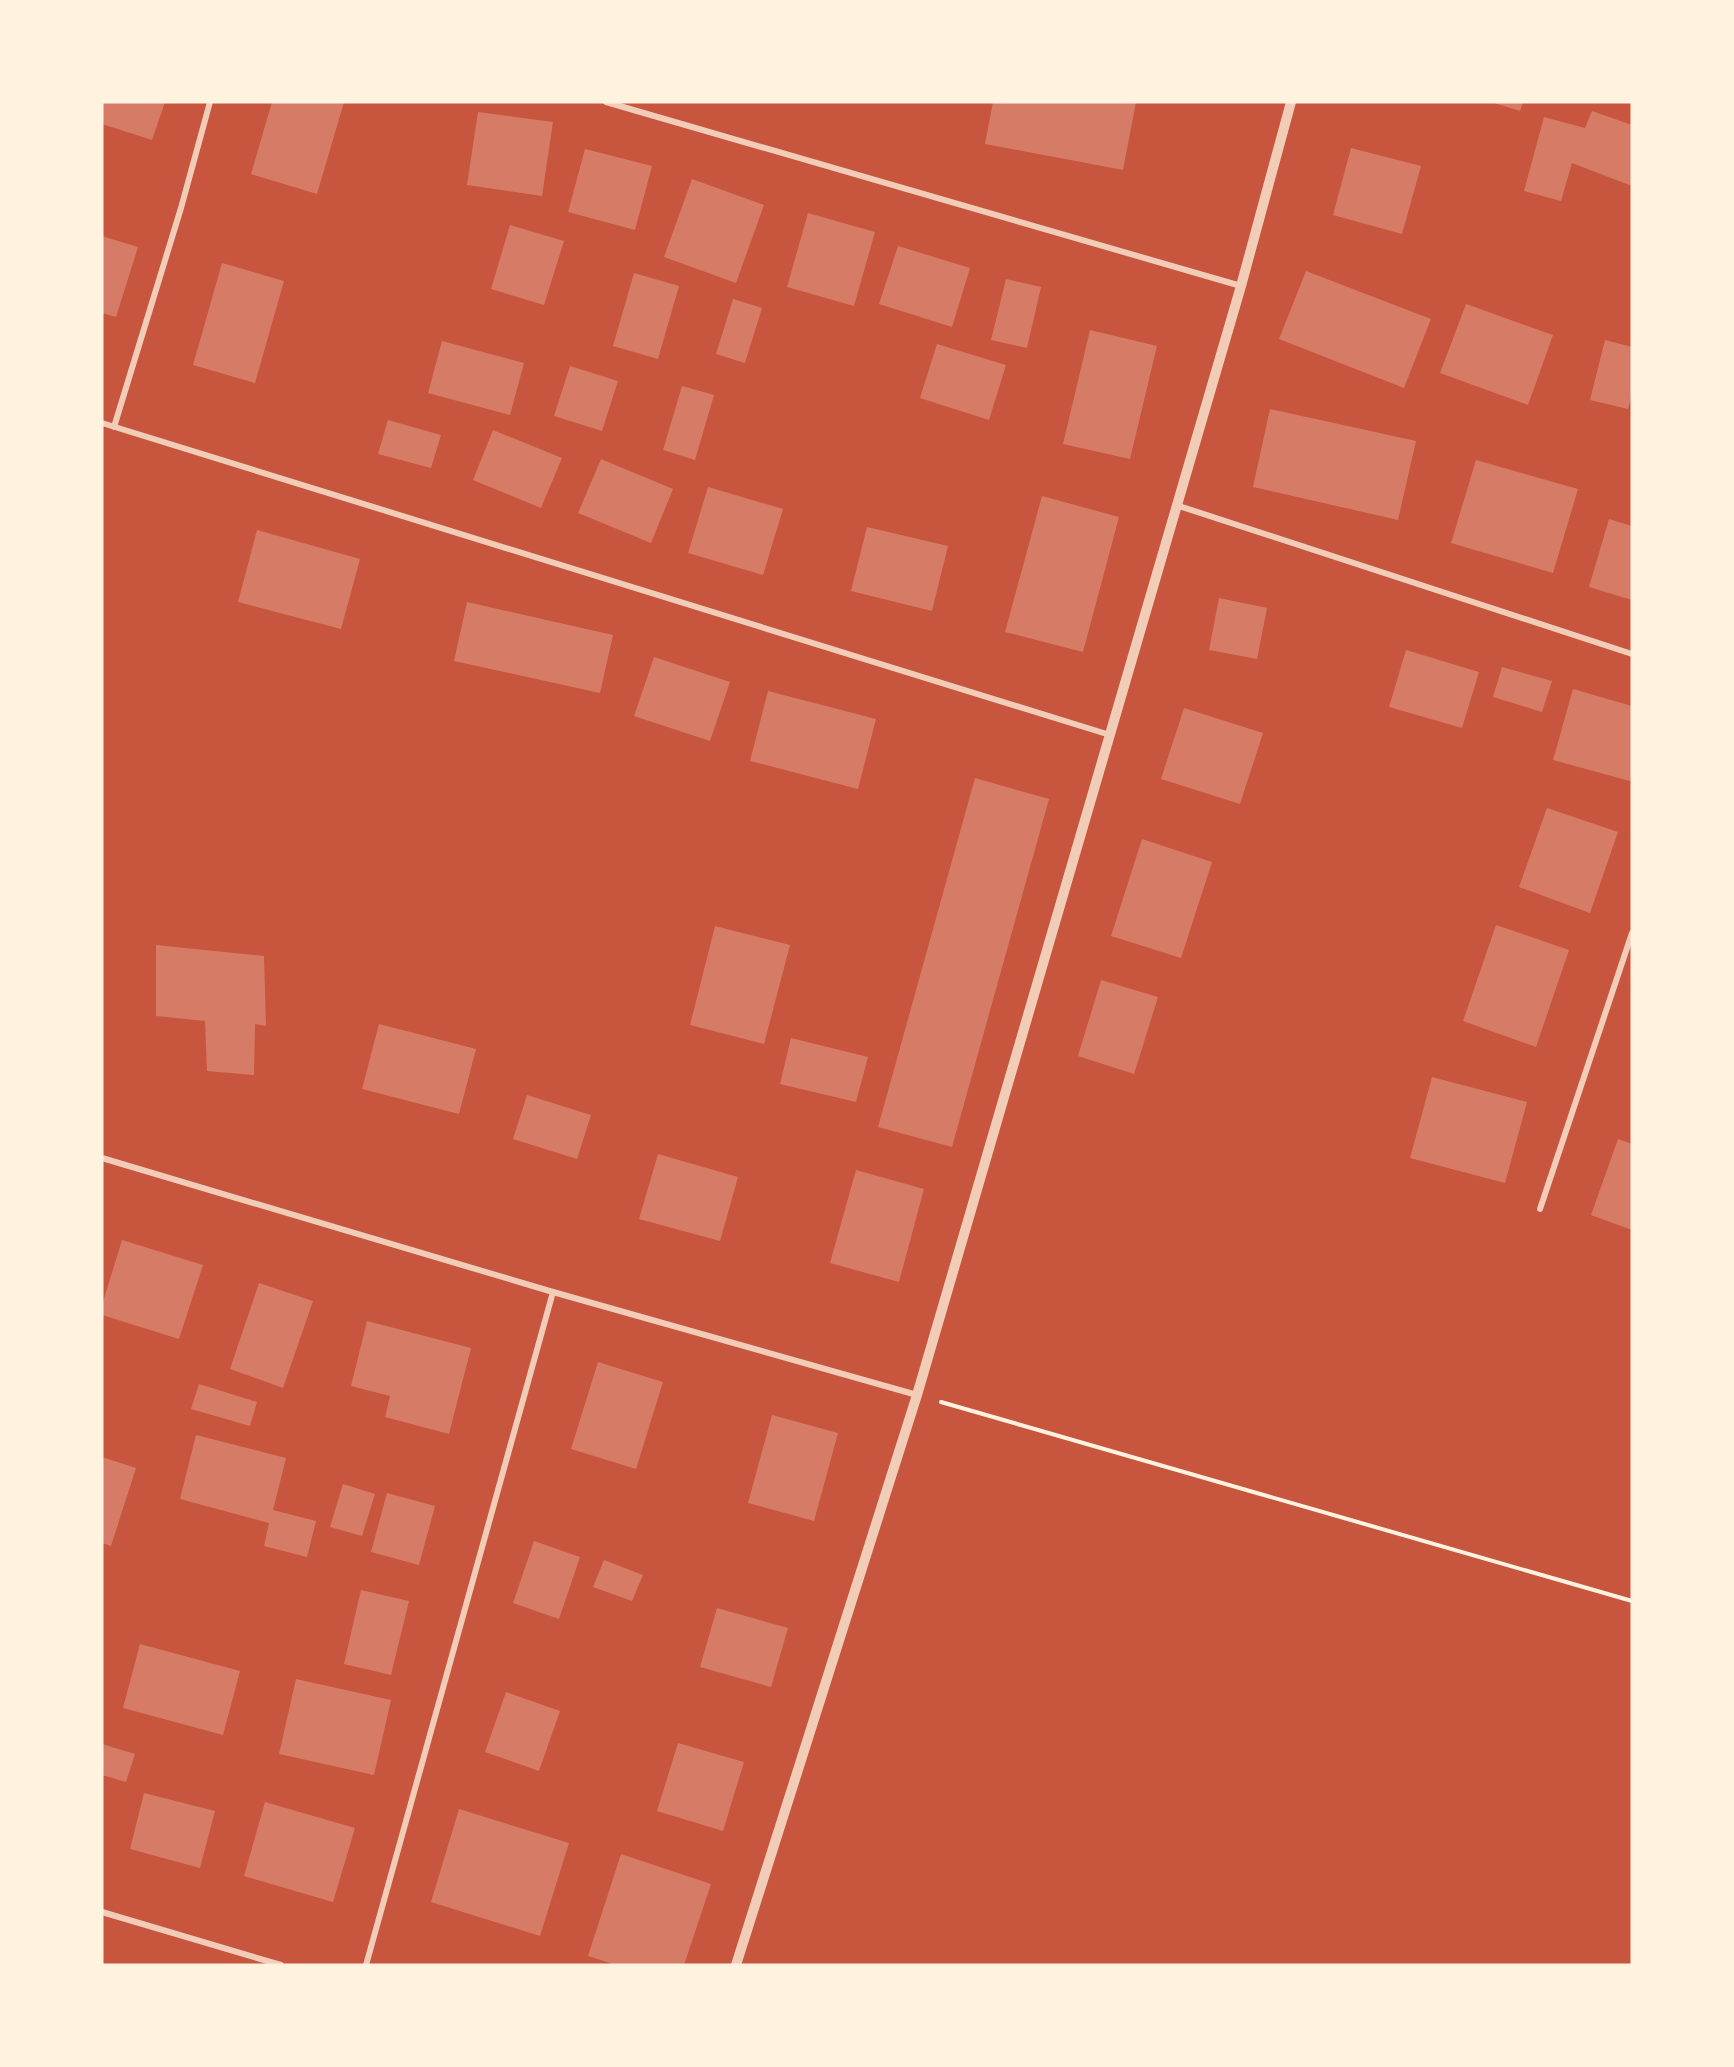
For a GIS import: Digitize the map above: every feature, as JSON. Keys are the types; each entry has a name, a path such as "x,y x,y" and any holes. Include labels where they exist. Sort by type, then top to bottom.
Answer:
{"street":[{"path":"114,427 181,208 210,102"},
{"path":"606,102 1241,286"},
{"path":"736,1965 917,1395 1241,286 1291,102"},
{"path":"102,423 1110,735"},
{"path":"1176,505 1632,654"},
{"path":"1540,1209 1632,933"},
{"path":"102,1158 553,1292 917,1395"},
{"path":"366,1965 553,1292"},
{"path":"102,1912 281,1965"}],"path":[{"path":"917,1395 1632,1601"}],"building":[{"path":"102,102 165,102 152,140 102,124"},
{"path":"272,102 344,102 317,194 251,174"},
{"path":"993,102 1136,102 1123,170 985,144"},
{"path":"1491,102 1523,102 1520,111"},
{"path":"1592,111 1632,125 1632,186 1572,163 1561,201 1524,191 1544,117 1585,128"},
{"path":"478,112 553,122 542,196 467,185"},
{"path":"1351,148 1421,166 1402,234 1333,215"},
{"path":"585,149 652,166 635,230 568,212"},
{"path":"692,179 764,205 736,283 664,257"},
{"path":"808,213 875,232 854,306 787,287"},
{"path":"510,225 564,241 544,305 491,289"},
{"path":"102,236 138,247 116,317 102,313"},
{"path":"898,246 970,268 952,327 879,304"},
{"path":"222,263 284,281 255,383 193,365"},
{"path":"1306,271 1431,319 1404,388 1279,339"},
{"path":"634,273 679,286 658,359 613,346"},
{"path":"1006,279 1041,287 1027,348 991,340"},
{"path":"733,299 762,308 745,363 716,354"},
{"path":"1466,304 1553,335 1528,405 1440,373"},
{"path":"1090,330 1157,346 1130,459 1063,444"},
{"path":"1605,340 1632,347 1632,394 1628,409 1590,400"},
{"path":"442,341 524,363 510,415 428,393"},
{"path":"937,344 1006,365 989,420 920,398"},
{"path":"570,366 618,381 602,431 554,416"},
{"path":"682,386 714,395 695,460 663,450"},
{"path":"1270,409 1416,441 1398,520 1253,487"},
{"path":"388,420 441,435 431,468 378,454"},
{"path":"493,430 562,458 541,508 473,480"},
{"path":"601,459 673,489 651,543 578,513"},
{"path":"1476,460 1578,489 1553,573 1451,543"},
{"path":"708,487 783,509 763,575 688,553"},
{"path":"1042,496 1119,517 1083,652 1005,632"},
{"path":"1609,519 1632,526 1632,600 1589,587"},
{"path":"867,527 948,546 932,611 851,591"},
{"path":"257,530 360,559 341,629 238,602"},
{"path":"1219,598 1267,608 1257,659 1209,650"},
{"path":"467,602 613,635 600,693 454,661"},
{"path":"1406,650 1479,672 1462,728 1389,707"},
{"path":"654,657 730,682 710,741 634,716"},
{"path":"1502,667 1552,681 1542,712 1493,697"},
{"path":"1573,689 1632,706 1630,781 1553,760"},
{"path":"768,691 876,719 858,789 750,761"},
{"path":"1184,708 1263,733 1240,804 1161,779"},
{"path":"975,778 1049,799 952,1147 878,1127"},
{"path":"1547,808 1618,832 1590,913 1519,887"},
{"path":"1142,839 1212,862 1181,958 1111,936"},
{"path":"1496,925 1569,950 1536,1047 1463,1021"},
{"path":"715,926 790,945 764,1044 690,1025"},
{"path":"156,945 264,956 266,1026 255,1024 254,1075 207,1071 205,1021 156,1016"},
{"path":"1101,980 1158,997 1134,1074 1078,1056"},
{"path":"379,1024 476,1049 459,1114 362,1089"},
{"path":"791,1038 868,1057 856,1102 780,1084"},
{"path":"1432,1077 1527,1102 1505,1183 1410,1158"},
{"path":"527,1095 591,1115 577,1159 513,1139"},
{"path":"1618,1139 1632,1144 1632,1230 1591,1215"},
{"path":"658,1154 738,1177 720,1241 639,1219"},
{"path":"856,1170 924,1189 899,1282 830,1263"},
{"path":"122,1240 203,1265 179,1339 102,1315 102,1305"},
{"path":"259,1283 313,1301 283,1388 230,1369"},
{"path":"367,1321 471,1348 449,1434 385,1417 390,1396 351,1386"},
{"path":"598,1362 663,1382 636,1469 571,1449"},
{"path":"199,1384 257,1402 250,1426 191,1409"},
{"path":"772,1415 838,1433 814,1521 748,1503"},
{"path":"196,1435 286,1458 273,1510 316,1521 307,1557 264,1546 269,1523 180,1499"},
{"path":"102,1457 136,1468 111,1546 102,1543"},
{"path":"343,1484 375,1494 362,1536 330,1527"},
{"path":"387,1493 435,1506 419,1565 371,1552"},
{"path":"534,1541 580,1557 559,1619 513,1603"},
{"path":"604,1560 643,1575 632,1601 593,1587"},
{"path":"361,1590 409,1601 391,1675 344,1664"},
{"path":"717,1608 788,1628 771,1687 700,1667"},
{"path":"140,1644 240,1671 223,1735 123,1708"},
{"path":"296,1679 391,1700 374,1775 279,1754"},
{"path":"506,1692 560,1711 539,1771 485,1752"},
{"path":"678,1743 744,1762 723,1831 657,1811"},
{"path":"102,1744 135,1754 126,1782 102,1775"},
{"path":"144,1793 215,1811 200,1868 130,1849"},
{"path":"265,1802 355,1828 333,1902 244,1876"},
{"path":"459,1809 569,1843 540,1936 431,1902"},
{"path":"621,1854 711,1884 684,1965 616,1965 588,1956"}]}
